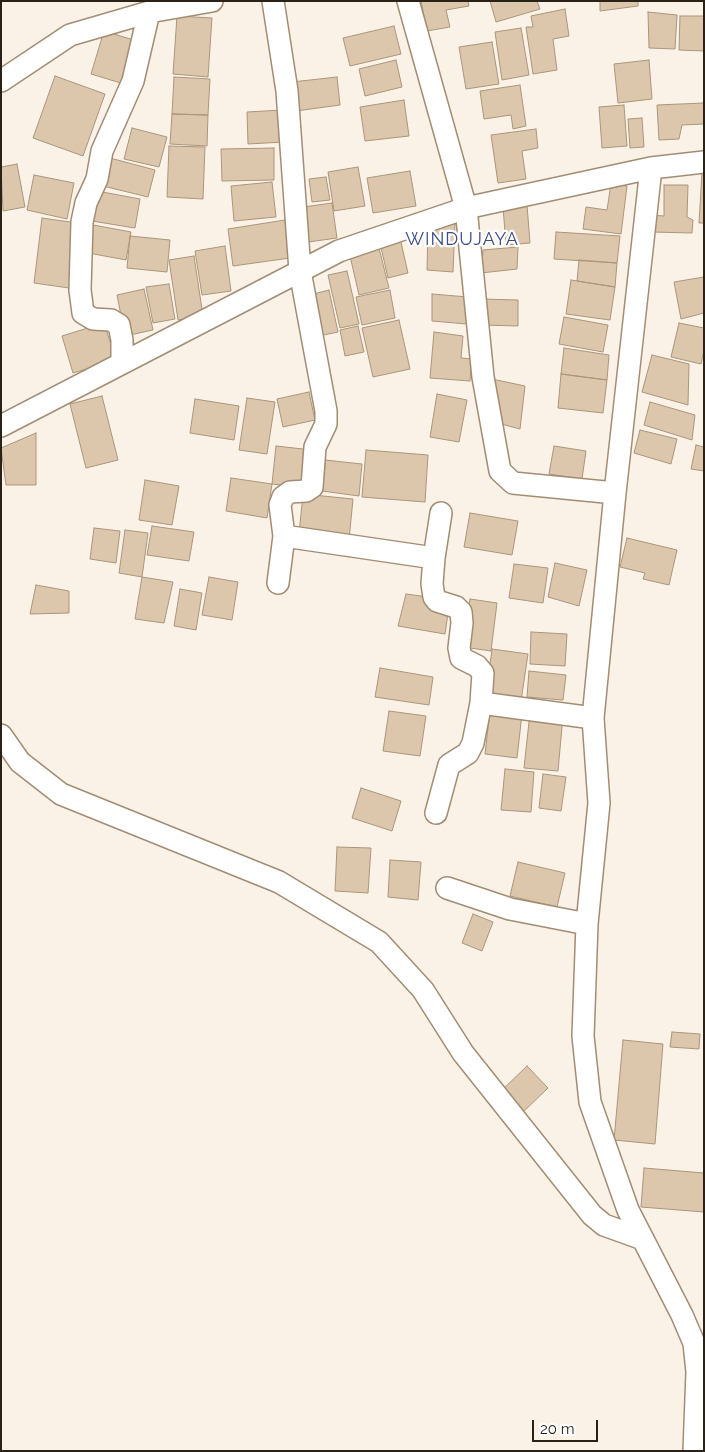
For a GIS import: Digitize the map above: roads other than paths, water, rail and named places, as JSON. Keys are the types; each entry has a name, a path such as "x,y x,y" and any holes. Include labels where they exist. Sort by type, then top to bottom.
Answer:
{"street":[{"path":"1,81 70,35 149,12 212,1"},
{"path":"273,1 287,91 300,271 326,412 326,424 315,447 312,487 306,492 290,492 283,497 280,505 284,536 278,584"},
{"path":"408,1 466,208 483,377 500,471 513,483 615,493"},
{"path":"122,363 122,340 119,325 111,320 94,319 83,313 80,290 82,222 86,202 97,179 102,151 133,81 149,12"},
{"path":"1,426 339,251 466,208 651,168 704,162"},
{"path":"651,168 615,493 593,718 599,804 587,924 583,1036 590,1102 628,1210 682,1314 694,1343 697,1372 694,1451"},
{"path":"436,812 449,765 468,753 473,743 481,703 483,673 477,666 462,658 459,648 462,623 461,612 456,607 437,601 434,597 432,584 434,558 442,513"},
{"path":"284,536 434,558"},
{"path":"481,703 593,718"},
{"path":"1,735 20,762 61,794 279,882 379,942 423,990 463,1054 592,1215 604,1226 643,1240"},
{"path":"447,888 510,909 587,924"}],"district":[{"name":"WINDUJAYA","path":"462,240"}]}
